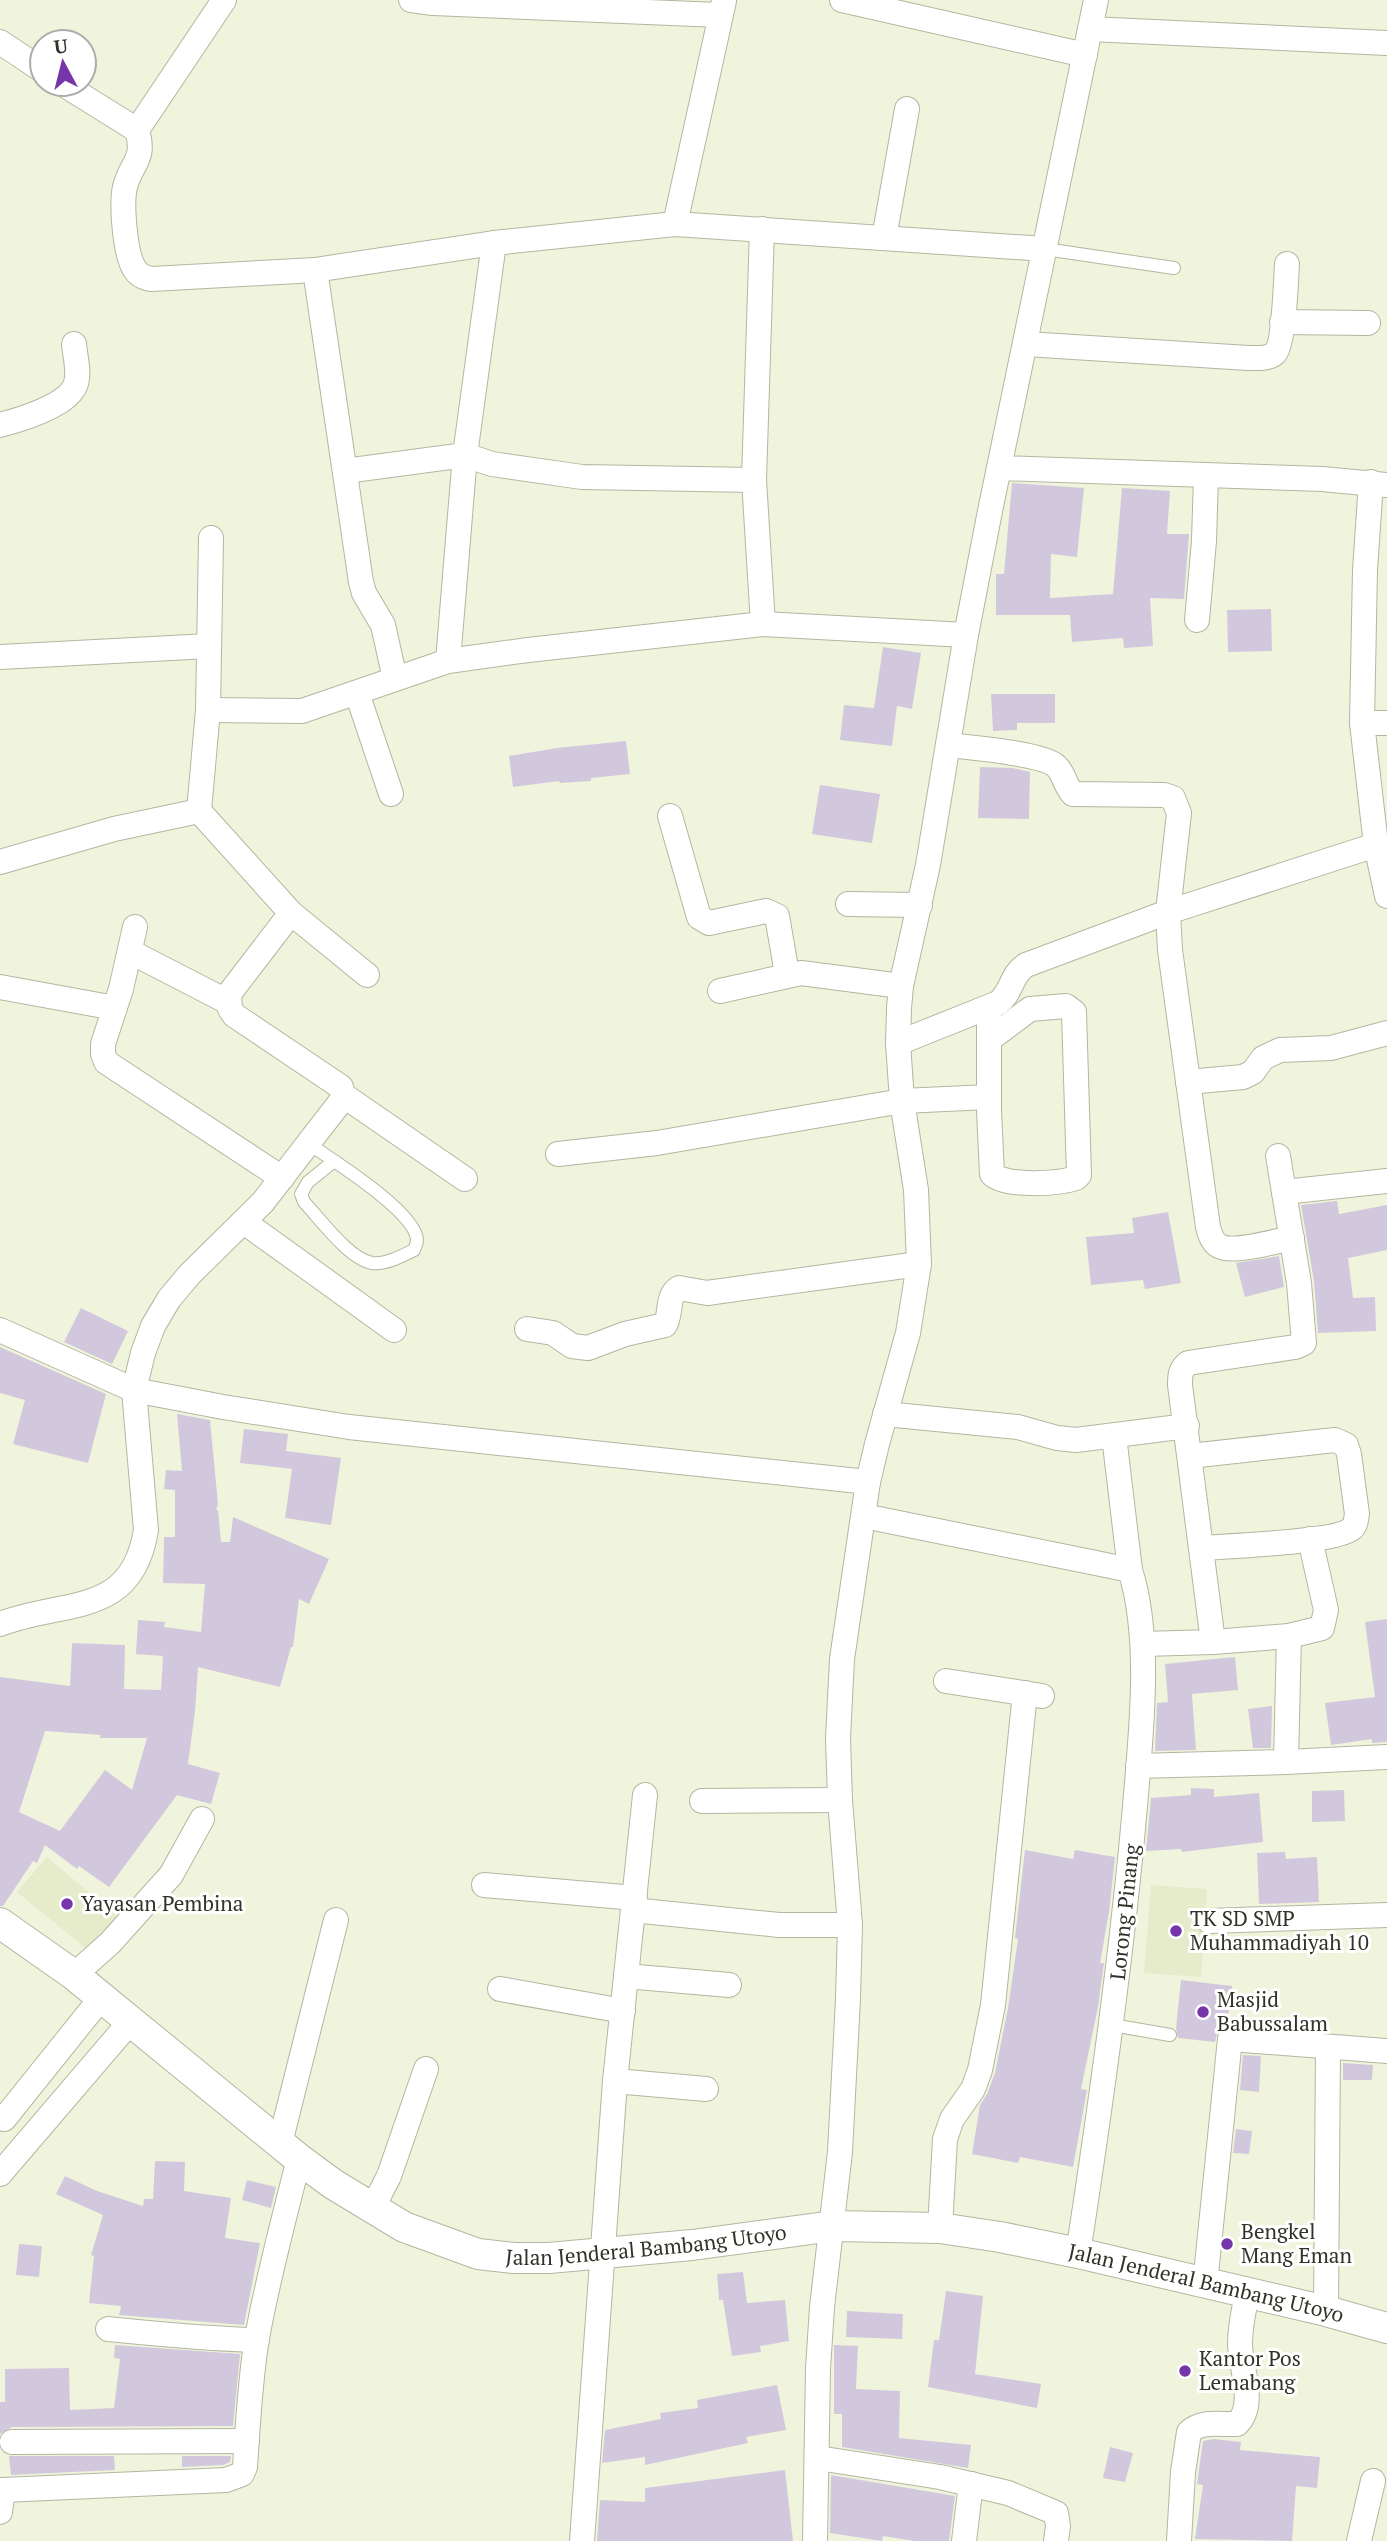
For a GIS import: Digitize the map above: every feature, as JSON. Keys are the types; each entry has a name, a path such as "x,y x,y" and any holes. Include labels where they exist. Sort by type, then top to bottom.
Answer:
{"street":[{"path":"137,130 224,0"},
{"path":"411,0 433,3 722,8 675,224"},
{"path":"842,0 1085,55"},
{"path":"816,2541 818,2369 822,2307 840,2152 850,1925 838,1738 842,1659 868,1482 908,1333 919,1264 916,1191 902,1101 898,1043 901,986 920,905 966,635 999,468 1096,0"},
{"path":"1090,29 1387,43"},
{"path":"0,42 28,61"},
{"path":"86,98 137,130 140,140 139,159 127,181 124,195 129,251 139,275 160,280 315,270 494,243 675,224 1045,249"},
{"path":"884,237 907,109"},
{"path":"762,229 754,480 763,624"},
{"path":"448,661 465,454 494,243"},
{"path":"1026,344 1257,358 1272,356 1279,346 1287,264"},
{"path":"315,270 360,582 383,625 395,679"},
{"path":"1282,322 1368,323"},
{"path":"0,425 33,414 68,395 76,380 74,344"},
{"path":"345,471 465,454 492,464 582,477 754,480"},
{"path":"999,468 1379,484 1365,570 1362,723 1376,845 1387,896"},
{"path":"1197,620 1206,476"},
{"path":"211,538 208,710 199,810 291,913 368,975"},
{"path":"208,710 302,711 448,661 763,624 966,635"},
{"path":"0,657 209,646"},
{"path":"356,694 391,794"},
{"path":"1362,723 1387,723"},
{"path":"948,745 1051,762 1057,766 1067,788 1073,794 1164,794 1173,798 1179,813 1168,912 1170,950 1208,1227 1212,1240 1230,1249 1292,1238"},
{"path":"0,862 114,829 199,810"},
{"path":"670,816 699,917 709,923 766,911 774,913 777,916 787,974"},
{"path":"898,1043 998,1003 1010,991 1020,968 1026,965 1168,912 1376,845"},
{"path":"848,904 920,905"},
{"path":"291,913 229,994 228,1002 234,1015 330,1079 341,1087 343,1094 465,1180"},
{"path":"135,927 131,952 103,1044 106,1062 282,1178"},
{"path":"131,952 228,1002"},
{"path":"720,991 801,973 901,986"},
{"path":"0,987 115,1008"},
{"path":"1066,1006 1074,1012 1079,1175 1076,1178 1039,1183 1001,1180 995,1177 990,1165 989,1097 989,1028 1030,1009 1066,1006"},
{"path":"1188,1082 1243,1077 1253,1072 1263,1058 1280,1050 1331,1048 1387,1033"},
{"path":"0,1623 80,1605 102,1597 121,1587 134,1569 142,1553 146,1530 134,1390 150,1335 169,1299 189,1275 244,1222 282,1178 310,1144 343,1094"},
{"path":"558,1154 657,1143 902,1101 989,1097"},
{"path":"1213,1642 1180,1373 1188,1363 1295,1347 1304,1343 1299,1283 1278,1156"},
{"path":"1284,1192 1387,1181"},
{"path":"244,1222 394,1330"},
{"path":"527,1329 553,1333 572,1346 588,1348 625,1334 665,1325 669,1318 672,1294 679,1288 707,1293 919,1264"},
{"path":"0,1329 134,1390 237,1409 354,1427 868,1482"},
{"path":"885,1414 1018,1427 1057,1438 1076,1440 1187,1426"},
{"name":"Lorong Pinang","path":"1078,2253 1112,2025 1128,1894 1138,1766 1143,1644 1136,1587 1130,1570 1114,1436"},
{"path":"1190,1456 1335,1440 1346,1445 1349,1454 1357,1514 1351,1530 1310,1539 1203,1548"},
{"path":"864,1516 1130,1570"},
{"path":"1143,1644 1289,1636 1322,1628 1326,1610 1310,1539"},
{"path":"1286,1762 1289,1636"},
{"path":"940,2228 945,2140 952,2119 973,2089 980,2070 993,2005 1034,1695 946,1681"},
{"path":"1138,1766 1387,1757"},
{"path":"582,2541 615,2081 645,1795"},
{"path":"702,1801 840,1800"},
{"path":"74,1975 125,1927 171,1875 202,1819"},
{"path":"484,1885 779,1925 850,1925"},
{"path":"1209,1920 1387,1915"},
{"path":"1,2497 226,2480 242,2474 246,2467 257,2340 290,2151 336,1920"},
{"name":"Jalan Jenderal Bambang Utoyo","path":"0,1923 74,1975 290,2151 372,2209 404,2227 478,2254 550,2259 692,2245 833,2226 940,2228 1078,2253 1326,2311 1387,2328"},
{"path":"626,1976 729,1986"},
{"path":"500,1989 623,2011"},
{"path":"4,2119 101,1998"},
{"path":"0,2174 130,2022"},
{"path":"1205,2284 1230,2039 1387,2051"},
{"path":"1326,2311 1328,2047"},
{"path":"372,2209 389,2176 426,2068"},
{"path":"615,2081 706,2089"},
{"path":"1179,2541 1183,2472 1189,2432 1205,2424 1237,2424 1242,2417 1247,2396 1240,2344 1247,2293"},
{"path":"108,2329 181,2334 204,2339 257,2340"},
{"path":"12,2442 247,2441"},
{"path":"818,2458 971,2484 1008,2493 1031,2504 1053,2510 1058,2518 1056,2541"},
{"path":"1359,2541 1373,2481"},
{"path":"964,2541 971,2484"}],"lane":[{"path":"1045,249 1174,268"},
{"path":"310,1144 334,1161 393,1203 413,1229 417,1240 414,1250 398,1258 373,1263 349,1252 304,1202 301,1194 308,1182 334,1161"},
{"path":"1112,2025 1170,2035"}],"shaded area":[{"name":"Yayasan Pembina","path":"47,1857 117,1916 88,1950 17,1892"},
{"name":"TK SD SMP Muhammadiyah 10","path":"1151,1885 1207,1889 1201,1977 1144,1973"}],"building":[{"path":"1012,483 1084,488 1077,557 1051,554 1050,598 1113,594 1122,488 1170,491 1167,534 1189,534 1184,599 1150,598 1153,646 1124,648 1123,638 1072,642 1070,615 996,615 996,574 1004,574"},
{"path":"1271,609 1272,651 1228,652 1227,610"},
{"path":"883,647 921,653 912,709 897,706 892,746 840,740 844,705 874,708"},
{"path":"991,694 1055,694 1055,723 1017,723 1017,730 993,731"},
{"path":"626,741 630,774 591,778 591,781 559,781 513,787 509,756"},
{"path":"980,767 1013,768 1030,772 1029,819 978,818"},
{"path":"820,785 880,794 872,843 812,834"},
{"path":"1337,1201 1339,1214 1387,1205 1387,1250 1348,1258 1353,1298 1375,1297 1376,1331 1318,1333 1314,1281 1301,1205"},
{"path":"1168,1212 1181,1283 1145,1289 1143,1280 1091,1285 1086,1237 1134,1233 1132,1218"},
{"path":"1279,1256 1284,1287 1245,1297 1236,1263"},
{"path":"81,1308 128,1331 112,1364 64,1342"},
{"path":"0,1347 106,1394 88,1463 13,1444 25,1400 0,1393"},
{"path":"177,1414 210,1420 218,1504 216,1510 221,1542 230,1542 233,1517 329,1559 309,1604 299,1599 293,1647 280,1687 198,1667 188,1764 220,1773 211,1804 177,1795 109,1887 79,1866 77,1869 45,1845 37,1863 33,1861 3,1906 0,1906 0,1677 70,1686 72,1643 125,1645 124,1689 161,1690 163,1656 136,1654 138,1620 165,1622 164,1627 201,1632 205,1584 163,1583 164,1537 175,1537 175,1490 164,1489 166,1470 182,1471","holes":["45,1731 101,1735 100,1738 147,1738 132,1790 105,1770 60,1831 19,1812"]},
{"path":"244,1429 288,1434 286,1451 341,1458 331,1525 285,1518 292,1469 240,1463"},
{"path":"1387,1619 1387,1742 1372,1743 1372,1739 1331,1745 1325,1703 1375,1697 1365,1622"},
{"path":"1235,1657 1238,1690 1192,1694 1196,1750 1155,1751 1157,1703 1168,1702 1165,1664"},
{"path":"1272,1706 1271,1748 1253,1748 1248,1709"},
{"path":"1191,1788 1214,1789 1214,1797 1259,1793 1263,1842 1182,1852 1181,1849 1146,1851 1151,1798 1191,1795"},
{"path":"1344,1790 1345,1821 1312,1822 1312,1791"},
{"path":"1025,1850 1073,1859 1075,1850 1115,1857 1100,1963 1104,1963 1098,2007 1081,2089 1087,2090 1073,2167 1020,2157 1018,2163 972,2154 980,2105 995,2073 1008,2008 1018,1939 1015,1938"},
{"path":"1285,1852 1286,1859 1317,1857 1319,1902 1259,1904 1257,1853"},
{"name":"Masjid Babussalam","path":"1181,1980 1232,1986 1227,2025 1218,2030 1215,2042 1178,2038 1176,2028"},
{"path":"1243,2055 1261,2056 1259,2092 1240,2090"},
{"path":"1343,2063 1373,2065 1372,2080 1343,2080"},
{"path":"1236,2129 1252,2131 1249,2154 1233,2153"},
{"path":"155,2161 185,2162 184,2191 231,2198 225,2238 260,2243 244,2325 119,2315 121,2306 89,2303 94,2256 91,2255 103,2215 56,2194 65,2176 97,2191 143,2206 144,2199 153,2199"},
{"path":"247,2180 276,2187 271,2208 242,2200"},
{"path":"19,2244 42,2246 39,2277 16,2275"},
{"path":"743,2272 747,2303 785,2300 789,2341 760,2346 761,2352 732,2356 723,2300 719,2300 717,2274"},
{"path":"946,2291 983,2296 975,2374 1041,2384 1037,2408 928,2387 934,2340 939,2340"},
{"path":"847,2311 903,2314 902,2339 846,2337"},
{"path":"115,2345 240,2354 233,2426 12,2427 0,2434 0,2402 5,2402 5,2369 69,2368 70,2410 114,2408 120,2359 114,2358"},
{"path":"834,2345 858,2346 856,2389 900,2391 899,2438 971,2445 968,2468 842,2447 842,2414 834,2414"},
{"path":"777,2385 786,2430 746,2437 748,2443 645,2465 645,2457 602,2463 605,2430 661,2419 660,2413 698,2408 697,2400"},
{"path":"1214,2439 1241,2442 1240,2450 1320,2457 1317,2488 1296,2486 1292,2541 1195,2539 1203,2485 1197,2484 1203,2441"},
{"path":"1110,2447 1133,2453 1125,2482 1103,2478"},
{"path":"9,2456 114,2456 115,2470 11,2475"},
{"path":"182,2456 231,2456 230,2462 223,2465 182,2467"},
{"path":"785,2470 793,2541 597,2541 600,2500 645,2502 645,2488"},
{"path":"831,2475 955,2496 949,2541 915,2541 883,2536 882,2541 830,2533"}],"place":[{"name":"Yayasan Pembina","path":"67,1904"},
{"name":"TK SD SMP Muhammadiyah 10","path":"1176,1931"},
{"name":"Masjid Babussalam","path":"1203,2012"},
{"name":"Bengkel Mang Eman","path":"1227,2244"},
{"name":"Kantor Pos Lemabang","path":"1185,2371"}]}
